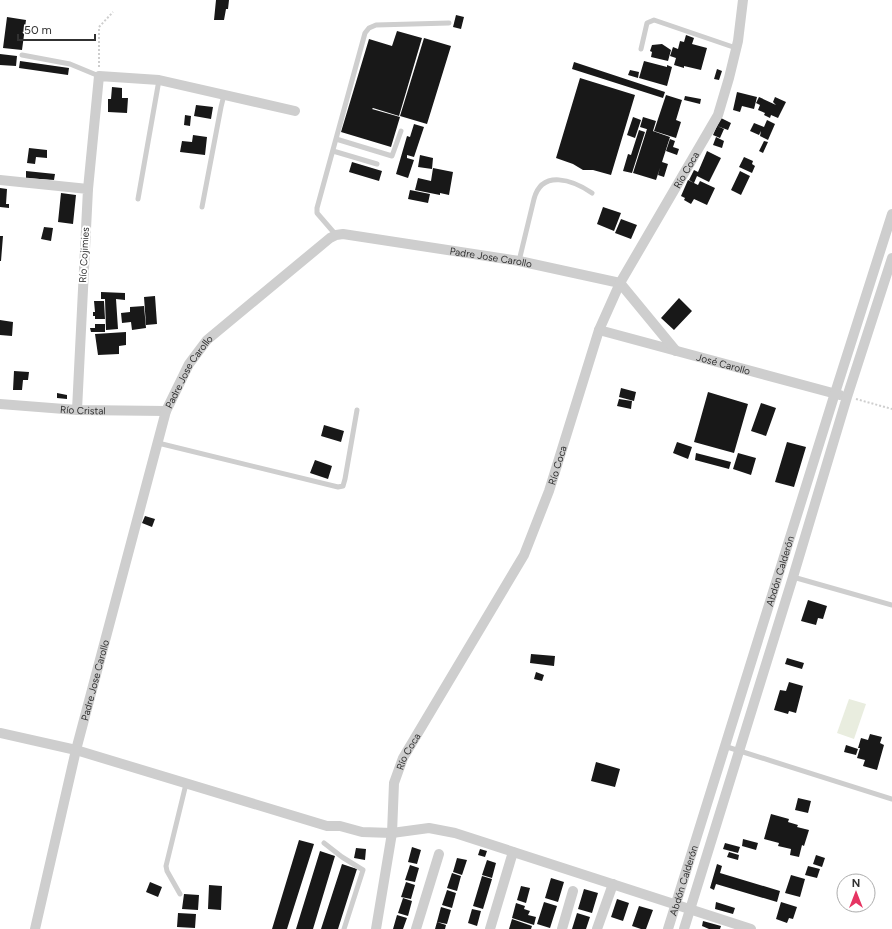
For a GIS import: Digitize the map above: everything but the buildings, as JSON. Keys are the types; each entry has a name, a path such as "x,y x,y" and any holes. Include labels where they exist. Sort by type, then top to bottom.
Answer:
{"street":[{"name":"Río Coca","path":"376,929 392,833 394,782 403,758 524,555 549,491 599,330 620,283 705,140 718,115 736,48 743,0"},
{"path":"99,76 159,80 294,111"},
{"name":"Río Cojimies","path":"77,410 88,189 99,76"},
{"path":"0,180 88,189"},
{"name":"Abdón Calderón","path":"668,929 724,746 892,214"},
{"name":"Padre Jose Carollo","path":"35,929 76,750 166,411 189,364 207,340 330,238 343,234 519,262 620,283"},
{"name":"Abdón Calderón","path":"684,929 847,397 892,258"},
{"path":"620,283 676,351"},
{"name":"José Carollo","path":"599,330 847,397"},
{"name":"Río Cristal","path":"0,404 77,410 166,411"},
{"path":"0,733 76,750 327,826 340,826 362,832 392,833 429,828 455,833 751,929"},
{"path":"490,929 513,852"},
{"path":"416,929 439,854"},
{"path":"597,929 613,884"},
{"path":"562,929 574,891"}],"lane":[{"path":"641,49 647,23 654,20 736,48"},
{"path":"336,235 317,213 317,208 365,33 369,28 376,25 449,23"},
{"path":"22,55 70,64 99,76"},
{"path":"138,199 159,80"},
{"path":"202,207 224,95"},
{"path":"336,139 392,156 401,130"},
{"path":"333,151 376,164"},
{"path":"519,262 536,191 541,184 553,180 567,180 592,193"},
{"path":"158,443 338,487 343,486 345,479 357,410"},
{"path":"793,577 892,605"},
{"path":"724,746 892,799"},
{"path":"180,894 167,871 166,866 186,784"},
{"path":"324,843 363,870 344,929"}],"path":[{"path":"99,76 99,27 113,12"},
{"path":"847,397 892,409"}],"shaded area":[{"path":"849,699 866,704 854,739 837,733"}]}
